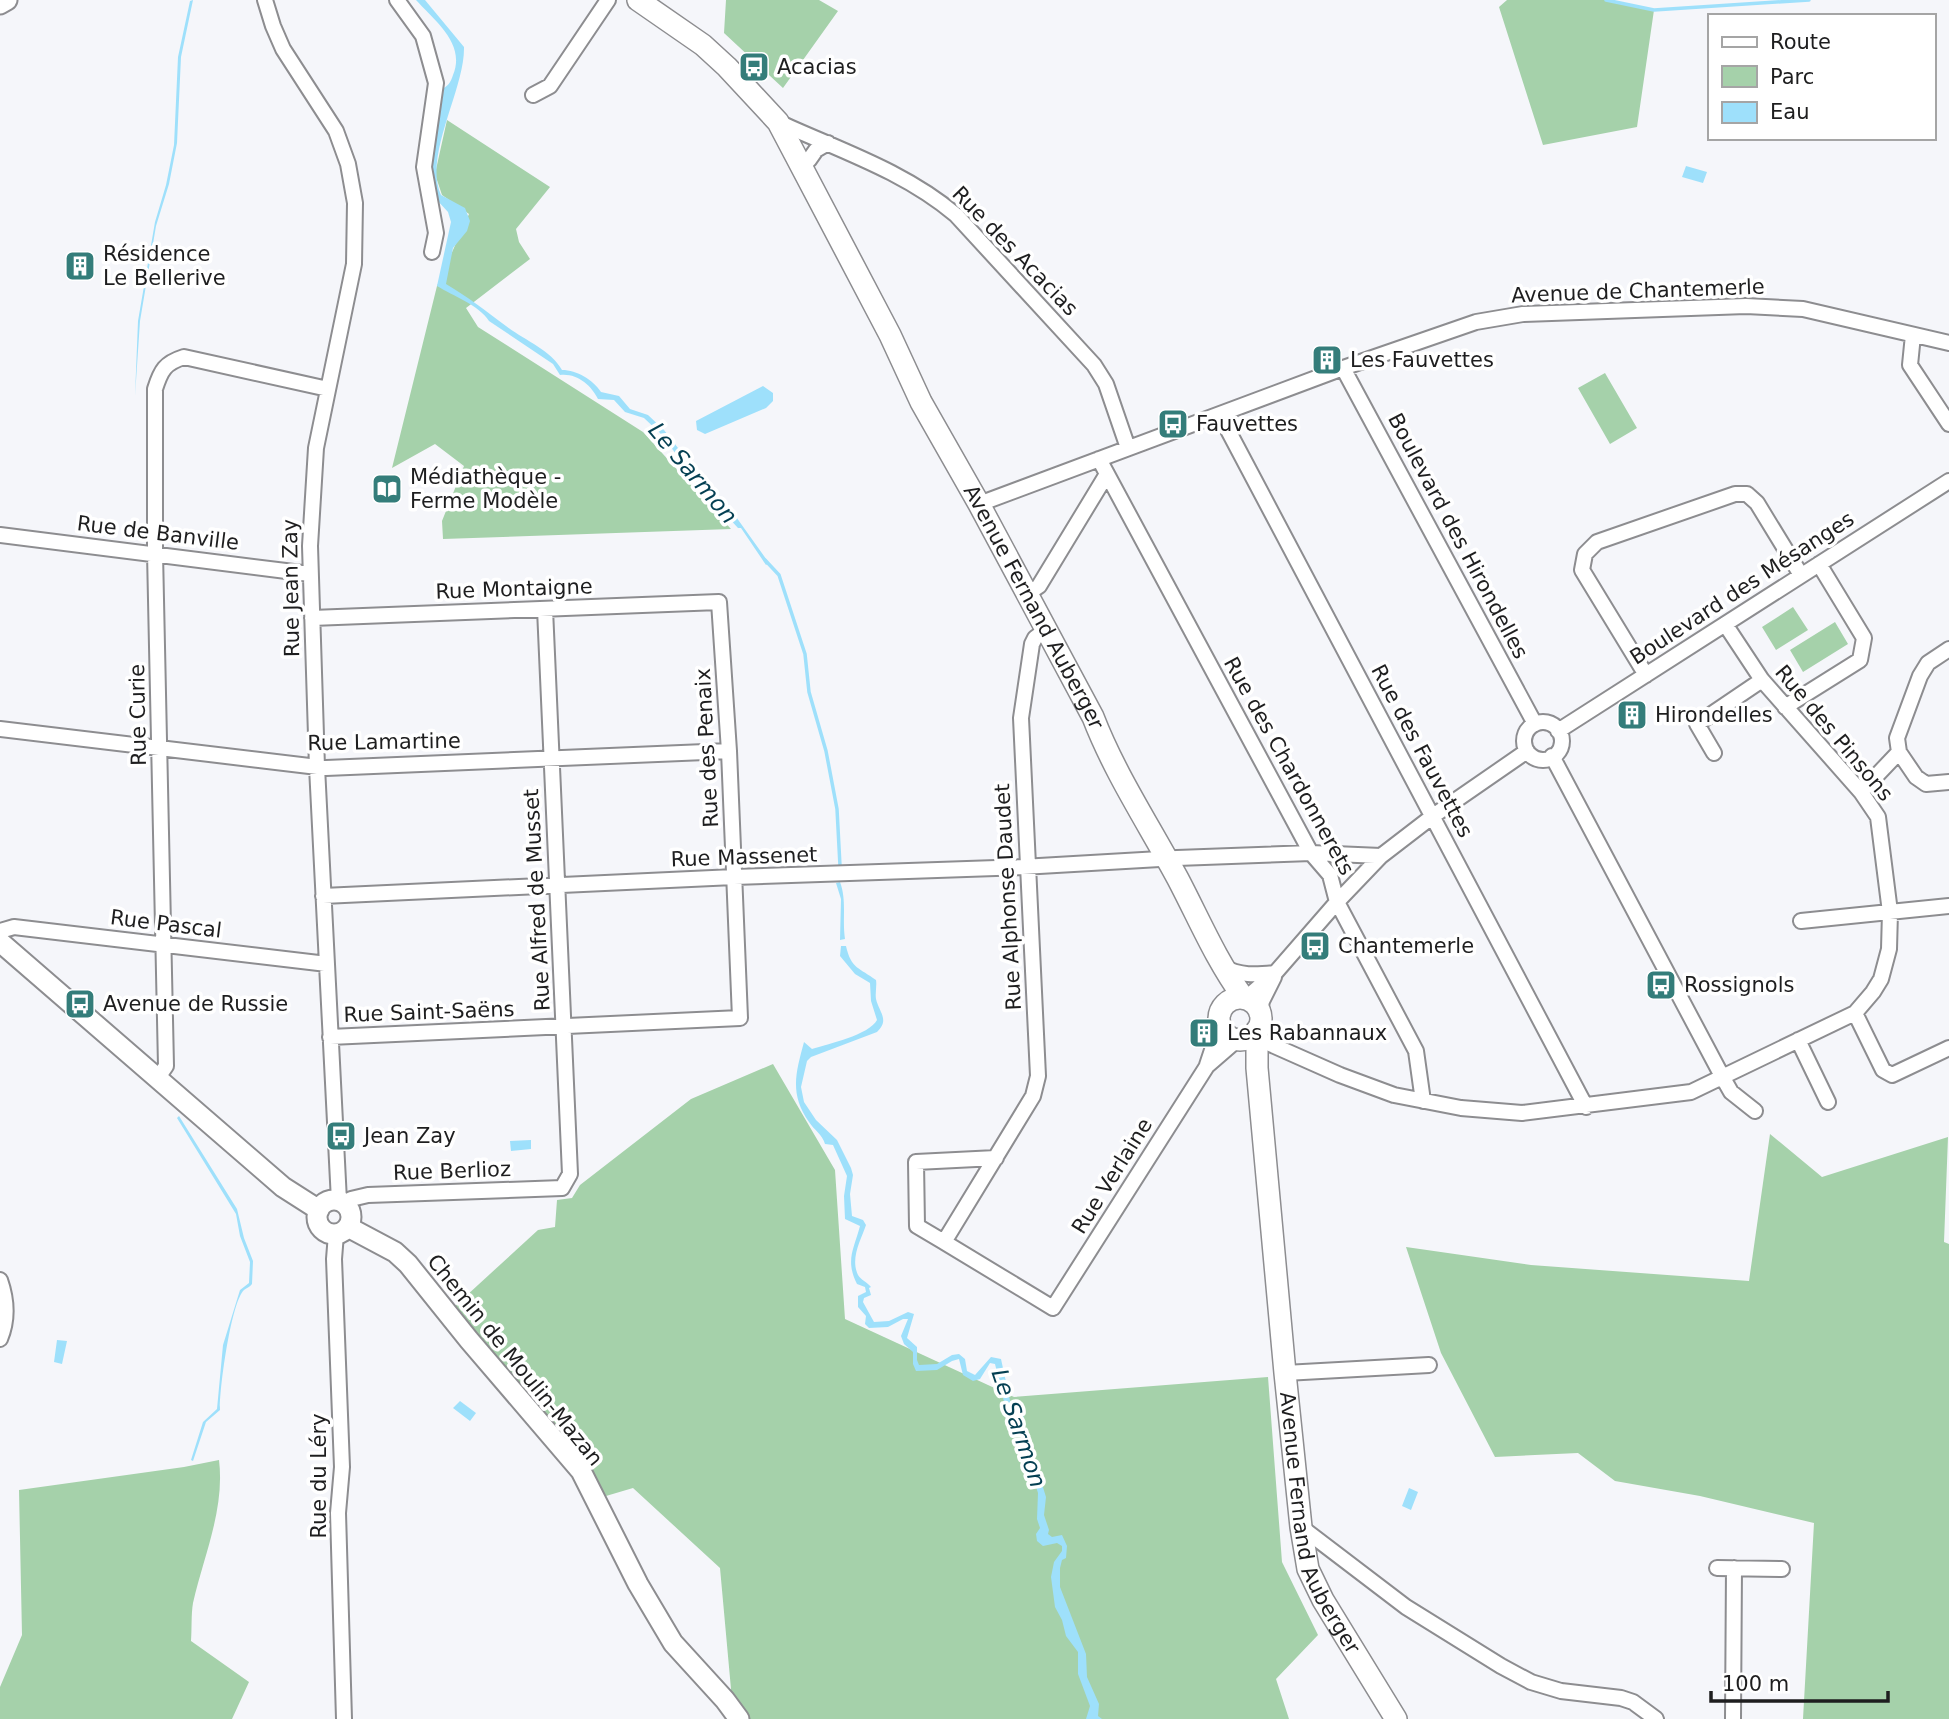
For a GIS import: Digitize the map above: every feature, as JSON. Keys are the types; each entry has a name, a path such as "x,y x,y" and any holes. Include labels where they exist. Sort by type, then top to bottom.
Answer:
{"main road":[{"name":"Avenue Fernand Auberger","path":"640,0 703,45 787,126 809,160 845,248"},
{"name":"Avenue Fernand Auberger","path":"787,126 890,335 906,374 979,504 1093,717 1106,751 1167,859 1221,966 1227,992 1249,1020 1257,1068 1285,1373 1308,1569 1323,1600 1396,1719"},
{"path":"1220,1026 1219,1018 1249,1020"},
{"name":"Avenue Fernand Auberger","path":"1285,1373 1279,1414 1297,1567 1307,1593 1363,1668"}],"street":[{"path":"0,4 7,0"},
{"name":"Rue Jean Zay","path":"265,0 284,49 336,131 348,164 355,203 354,264 315,462 311,503 310,574 330,1037 342,1203"},
{"path":"397,0 423,36 436,83 424,167 436,233 432,252"},
{"path":"533,95 550,86 608,0"},
{"name":"Rue des Acacias","path":"787,126 913,184 956,215 1094,365 1106,384 1128,448"},
{"path":"809,160 816,150 828,143"},
{"name":"Avenue de Chantemerle","path":"979,504 1343,368 1476,322 1523,314 1746,306 1803,309 1949,343"},
{"path":"1913,335 1910,365 1949,424"},
{"name":"Rue Curie","path":"157,1079 166,1066 155,553 155,389 160,374 171,361 184,357 328,389"},
{"name":"Boulevard des Hirondelles","path":"1343,368 1535,724"},
{"name":"Rue des Fauvettes","path":"1220,415 1586,1107"},
{"name":"Rue des Chardonnerets","path":"1099,459 1311,853 1330,875 1337,902 1416,1051 1423,1101"},
{"path":"1027,594 1039,586 1107,474"},
{"name":"Boulevard des Mésanges","path":"1558,731 1949,481"},
{"path":"1646,675 1582,570 1585,554 1597,542 1735,494 1747,494 1757,503 1801,575"},
{"name":"Rue de Banville","path":"0,536 310,574"},
{"path":"1785,706 1860,660 1864,638 1819,564"},
{"name":"Rue Montaigne","path":"312,618 719,602"},
{"name":"Rue des Penaix","path":"719,602 729,751 740,1017"},
{"name":"Rue Alfred de Musset","path":"545,609 570,1174 562,1188"},
{"name":"Rue des Pinsons","path":"1282,1048 1340,1075 1394,1095 1461,1108 1522,1113 1691,1092 1855,1013 1881,979 1889,949 1891,912 1878,817 1861,792 1762,680 1725,624"},
{"name":"Rue Alphonse Daudet","path":"944,1242 1033,1096 1038,1076 1021,718 1032,644 1035,638 1046,630"},
{"path":"1949,649 1928,663 1920,676 1897,738 1899,752 1916,778 1926,783 1949,782"},
{"path":"1714,753 1697,724 1762,680"},
{"path":"1550,723 1558,731 1561,742 1552,757 1535,758 1527,751 1524,745 1526,732 1535,724 1550,723"},
{"name":"Rue Lamartine","path":"0,729 317,767 729,751"},
{"path":"1257,1068 1282,1048 1249,1020 1276,972 1381,856 1527,751"},
{"path":"1861,792 1899,752"},
{"path":"1552,757 1731,1092 1755,1111"},
{"name":"Rue Massenet","path":"323,896 1311,853 1381,856"},
{"path":"1801,921 1949,906"},
{"name":"Rue Pascal","path":"0,931 14,927 327,964"},
{"path":"0,942 283,1187 319,1210"},
{"path":"1221,966 1233,972 1254,975 1276,972"},
{"path":"1855,1013 1887,1074 1949,1048"},
{"name":"Rue Saint-Saëns","path":"330,1037 563,1028 740,1017"},
{"name":"Rue Verlaine","path":"944,1242 1053,1308 1207,1066 1249,1020"},
{"name":"Rue Verlaine","path":"1207,1066 1220,1026"},
{"path":"1798,1040 1828,1102"},
{"path":"944,1242 917,1226 916,1161 996,1158"},
{"name":"Rue Berlioz","path":"342,1203 368,1195 562,1188"},
{"path":"330,1201 342,1203 351,1213 342,1231 327,1232 320,1226 319,1210 330,1201"},
{"name":"Rue du Léry","path":"342,1231 334,1259 342,1467 338,1513 344,1719"},
{"name":"Chemin de Moulin-Mazan","path":"342,1231 395,1252 408,1264 468,1340 581,1471 638,1584 673,1643 739,1719"},
{"path":"0,1280 6,1302 5,1328 0,1339"},
{"path":"1285,1373 1429,1364"},
{"path":"1283,1456 1301,1527 1406,1607 1531,1682 1561,1691 1621,1698 1633,1702 1656,1719"},
{"path":"1717,1568 1782,1569"},
{"path":"1733,1719 1734,1568"}],"green space":[{"path":"726,0 819,0 838,11 783,88 724,33"},
{"path":"1507,0 1606,0 1654,10 1637,127 1543,145 1499,7"},
{"path":"447,120 550,187 516,229 519,242 530,259 466,308 478,327 643,432 731,529 443,539 442,521 464,466 435,444 392,468 437,286 469,214 442,195 435,174"},
{"path":"1605,373 1637,428 1610,444 1578,388"},
{"path":"1793,607 1808,630 1776,650 1762,627"},
{"path":"1835,622 1848,644 1803,672 1790,650"},
{"path":"773,1064 835,1170 845,1319 1014,1397 1268,1377 1282,1562 1318,1635 1276,1679 1289,1719 730,1719 731,1689 720,1568 633,1488 606,1496 588,1465 454,1307 538,1230 555,1227 557,1200 572,1198 580,1185 691,1099"},
{"path":"1770,1134 1822,1177 1948,1137 1944,1242 1949,1244 1949,1719 1803,1719 1814,1523 1700,1496 1615,1481 1578,1453 1495,1457 1441,1353 1406,1247 1531,1265 1749,1281"},
{"path":"219,1460 219,1496 193,1603 191,1641 249,1682 232,1719 0,1719 0,1687 22,1635 19,1490"}],"water":[{"path":"193,0 181,57 177,143 169,184 156,226 140,321 135,396 138,321 155,222 174,145 178,57 190,1"},
{"path":"416,0 425,0 464,47 463,64 437,161 437,179 441,195 465,208 470,221 467,231 453,248 446,284 544,351 562,370 584,376 601,392 619,396 630,409 648,415 664,430 706,484 734,514 769,563 766,565 741,528 738,528 703,490 661,434 644,418 625,412 614,400 598,399 592,389 578,378 560,375 553,364 489,321 479,310 437,286 451,222 448,212 436,199 431,171 444,88 450,83 456,64 452,43 447,34"},
{"path":"1686,166 1707,172 1703,183 1682,177"},
{"path":"763,386 773,393 773,401 766,408 705,434 697,430 696,421"},
{"path":"840,882 845,939 840,940 841,899 836,883"},
{"path":"841,946 846,946 857,967 876,980 876,999 883,1016 883,1024 877,1032 811,1057 807,1061 801,1087 804,1102 816,1120 837,1140 851,1168 852,1216 863,1220 866,1225 855,1262 858,1275 871,1287 871,1295 864,1298 863,1302 874,1322 889,1321 908,1312 914,1314 907,1338 917,1347 919,1365 937,1364 959,1354 965,1359 967,1371 975,1375 991,1357 1001,1359 1011,1405 1021,1408 1024,1418 1021,1424 1030,1437 1030,1458 1037,1468 1046,1497 1044,1515 1048,1534 1052,1537 1062,1535 1067,1546 1066,1558 1062,1560 1060,1568 1060,1587 1086,1654 1087,1677 1099,1704 1098,1716 1102,1719 1086,1719 1090,1706 1078,1674 1078,1652 1066,1636 1055,1607 1051,1577 1054,1562 1062,1551 1062,1546 1057,1543 1043,1546 1037,1541 1036,1534 1040,1528 1037,1519 1038,1493 1031,1471 1024,1460 1025,1442 1016,1428 1016,1415 1005,1406 995,1364 990,1363 980,1379 973,1381 963,1375 959,1359 937,1370 916,1371 913,1352 904,1344 901,1336 908,1319 888,1327 869,1328 865,1324 866,1316 858,1307 858,1296 866,1292 865,1287 857,1284 853,1276 851,1261 860,1226 845,1219 847,1176 833,1145 825,1144 803,1112 796,1083 804,1042 812,1049 837,1042 866,1030 877,1020 871,1001 870,983 855,974 840,956"},
{"path":"179,1116 237,1209 253,1261 252,1284 239,1298 230,1328 220,1410 206,1422 193,1461 191,1460 203,1422 217,1409 223,1345 240,1290 249,1283 250,1262 240,1236 236,1214 177,1118"},
{"path":"531,1140 531,1149 511,1151 510,1141"},
{"path":"57,1340 67,1341 62,1364 54,1362"},
{"path":"460,1401 476,1413 470,1421 453,1408"},
{"path":"1409,1488 1418,1492 1411,1510 1402,1506"}],"waterway":[{"path":"1606,0 1654,10 1809,0"},
{"name":"Le Sarmon","path":"765,560 779,575 805,654 809,692 826,751 837,809 840,866"}],"place":[{"name":"Acacias","path":"754,67"},
{"name":"Résidence Le Bellerive","path":"80,266"},
{"name":"Les Fauvettes","path":"1327,360"},
{"name":"Fauvettes","path":"1173,424"},
{"name":"Médiathèque - Ferme Modèle","path":"387,489"},
{"name":"Hirondelles","path":"1632,715"},
{"name":"Chantemerle","path":"1315,946"},
{"name":"Rossignols","path":"1661,985"},
{"name":"Avenue de Russie","path":"80,1004"},
{"name":"Les Rabannaux","path":"1204,1033"},
{"name":"Jean Zay","path":"341,1136"}]}
